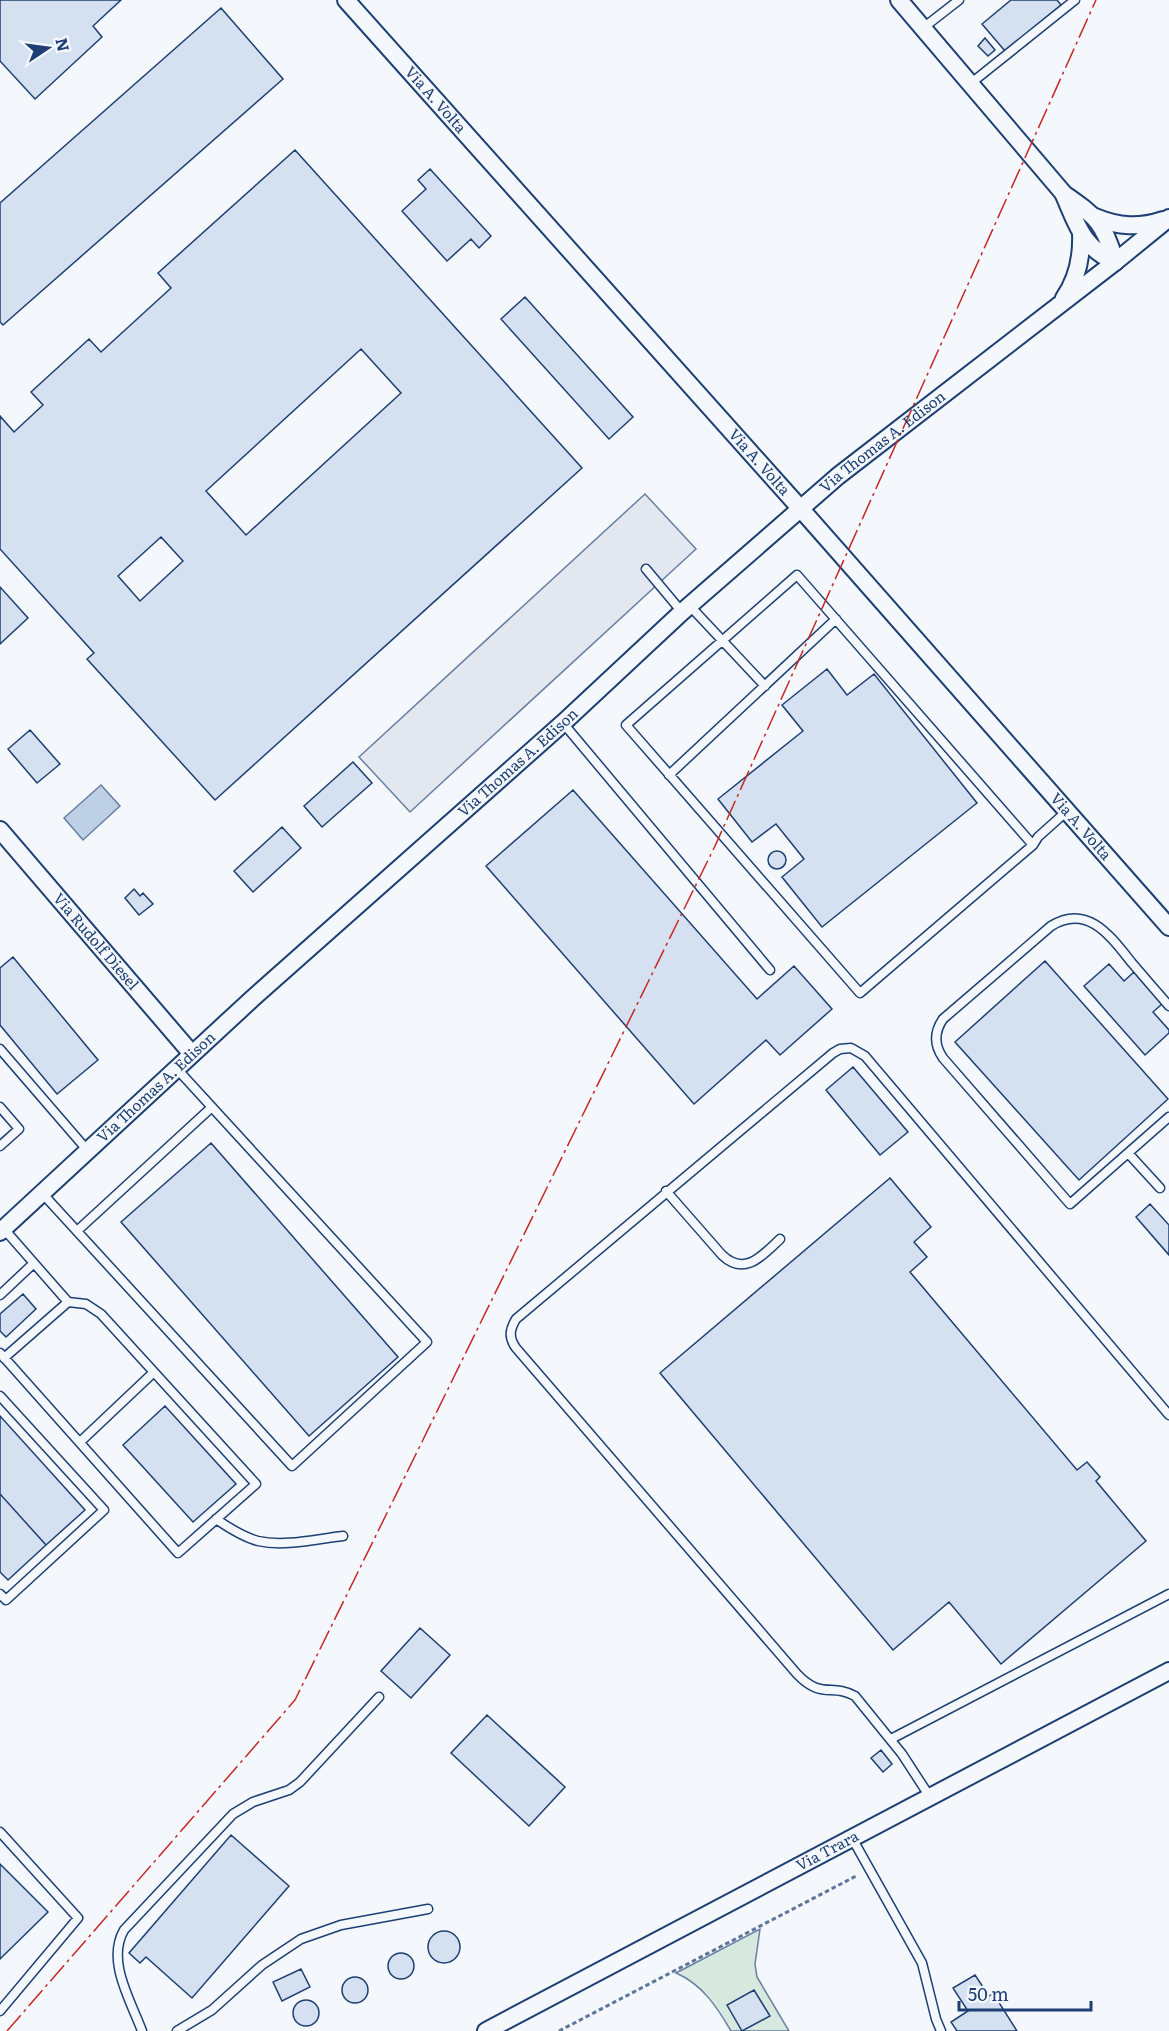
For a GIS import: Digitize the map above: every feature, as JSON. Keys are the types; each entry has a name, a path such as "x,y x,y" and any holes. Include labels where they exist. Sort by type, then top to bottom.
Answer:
{"street":[{"name":"Via A. Volta","path":"346,0 801,508 1169,927"},
{"path":"899,0 1064,194 1094,216 1110,223 1128,226 1146,225 1169,217"},
{"path":"1064,194 1081,233 1095,251 1115,262"},
{"path":"1094,216 1105,230 1115,262"},
{"name":"Via Thomas A. Edison","path":"2,1231 192,1054 562,723 685,608 856,462 1115,262 1169,217"},
{"path":"1052,311 1062,300 1076,276 1082,248 1081,233"},
{"name":"Via Rudolf Diesel","path":"0,830 192,1054"},
{"name":"Via Trara","path":"486,2031 1169,1671"}],"lane":[{"path":"923,28 959,0"},
{"path":"970,84 1075,0"},
{"path":"646,569 722,641 765,686"},
{"path":"1033,844 797,575 626,725 860,993 1033,844 1067,811"},
{"path":"669,775 836,620"},
{"path":"562,723 770,970"},
{"path":"1169,1006 1101,928 1082,920 1065,919 1051,926 947,1015 940,1023 936,1034 937,1047 943,1058 1070,1204 1169,1117"},
{"path":"0,1048 88,1151"},
{"path":"930,1797 909,1762 855,1696 843,1691 814,1689 797,1674 512,1343 510,1331 520,1313 833,1053 846,1048 856,1050 865,1056 1169,1415"},
{"path":"42,1193 292,1466 427,1342 177,1069"},
{"path":"0,1107 19,1129 0,1146"},
{"path":"77,1231 212,1107"},
{"path":"1128,1153 1160,1188"},
{"path":"666,1191 722,1255 734,1263 740,1265 754,1261 780,1239"},
{"path":"2,1231 68,1302 86,1304 94,1308 256,1484 178,1553 2,1355 68,1302"},
{"path":"0,1295 34,1263"},
{"path":"80,1442 154,1372"},
{"path":"0,1396 104,1510 6,1600 0,1594"},
{"path":"216,1520 246,1536 267,1542 343,1536"},
{"path":"891,1739 1169,1594"},
{"path":"142,2031 118,1967 117,1947 124,1930 227,1820 253,1802 289,1790 300,1782 379,1697"},
{"path":"0,1832 78,1918 0,2011"},
{"path":"852,1838 922,1963 941,2031"},
{"path":"177,2031 212,2010 262,1965 301,1939 341,1925 428,1908"}],"path":[{"path":"559,2031 870,1869"}],"shaded area":[{"path":"645,494 696,549 410,812 359,757"},
{"path":"760,1929 755,1964 757,1977 789,2031 731,2031 701,1990 694,1983 676,1973"}],"water":[{"path":"101,785 120,806 83,840 64,818"}],"building":[{"path":"0,0 121,0 93,26 102,37 35,99 0,61"},
{"path":"1011,0 1057,0 1061,5 1005,51 982,24"},
{"path":"221,8 283,79 3,325 0,322 0,203"},
{"path":"985,38 995,50 988,56 978,46"},
{"path":"295,150 582,468 215,800 87,659 94,653 0,549 0,416 14,432 43,405 31,392 89,339 101,352 171,288 158,273","holes":["361,349 401,393 246,535 206,491","161,537 183,561 140,601 118,576"]},
{"path":"430,169 491,236 479,248 471,239 447,261 402,211 426,189 418,180"},
{"path":"525,297 633,417 609,439 501,319"},
{"path":"0,587 28,618 0,644"},
{"path":"827,669 847,695 874,674 977,803 822,927 782,877 804,859 776,824 752,842 718,799 803,731 782,705"},
{"path":"30,730 60,764 37,783 8,749"},
{"path":"353,762 372,783 322,827 304,806"},
{"path":"573,790 757,999 794,966 832,1009 780,1055 766,1040 694,1104 486,866"},
{"path":"282,827 301,848 253,892 234,871"},
{"path":"777,851 783,854 786,860 783,866 777,869 771,866 768,860 771,854"},
{"path":"134,889 140,896 143,893 153,904 139,915 125,898"},
{"path":"13,957 98,1060 57,1094 0,1025 0,968"},
{"path":"1045,961 1168,1099 1079,1180 955,1042"},
{"path":"1109,964 1124,981 1134,972 1162,1004 1153,1012 1169,1030 1169,1033 1145,1055 1084,986"},
{"path":"853,1067 908,1132 880,1155 826,1090"},
{"path":"211,1143 398,1357 309,1436 121,1222"},
{"path":"890,1178 931,1227 914,1242 927,1257 910,1272 1077,1470 1087,1462 1100,1477 1096,1481 1146,1541 1001,1664 949,1602 893,1650 660,1373"},
{"path":"1150,1204 1169,1225 1169,1255 1136,1217"},
{"path":"23,1294 36,1309 6,1337 0,1331 0,1314"},
{"path":"165,1406 236,1484 193,1522 123,1445"},
{"path":"0,1416 85,1510 46,1545 0,1494"},
{"path":"0,1494 46,1545 8,1580 0,1572"},
{"path":"420,1628 450,1655 411,1698 381,1671"},
{"path":"487,1715 565,1787 529,1826 451,1753"},
{"path":"881,1750 892,1764 883,1772 871,1758"},
{"path":"231,1835 289,1886 192,1998 146,1957 140,1963 129,1953"},
{"path":"0,1864 48,1912 0,1959"},
{"path":"444,1931 455,1936 460,1947 455,1958 444,1963 433,1958 428,1947 433,1936"},
{"path":"401,1953 410,1957 414,1966 410,1975 401,1979 392,1975 388,1966 392,1957"},
{"path":"301,1969 310,1987 282,2001 273,1982"},
{"path":"975,1975 989,1996 993,1993 1017,2031 957,2031 951,2022 968,2011 953,1988"},
{"path":"355,1977 364,1981 368,1990 364,1999 355,2003 346,1999 342,1990 346,1981"},
{"path":"754,1990 770,2016 742,2031 727,2005"},
{"path":"306,2000 315,2004 319,2013 315,2022 306,2026 297,2022 293,2013 297,2004"}],"power":[{"path":"7,2031 295,1700 715,846 1096,0"}]}
